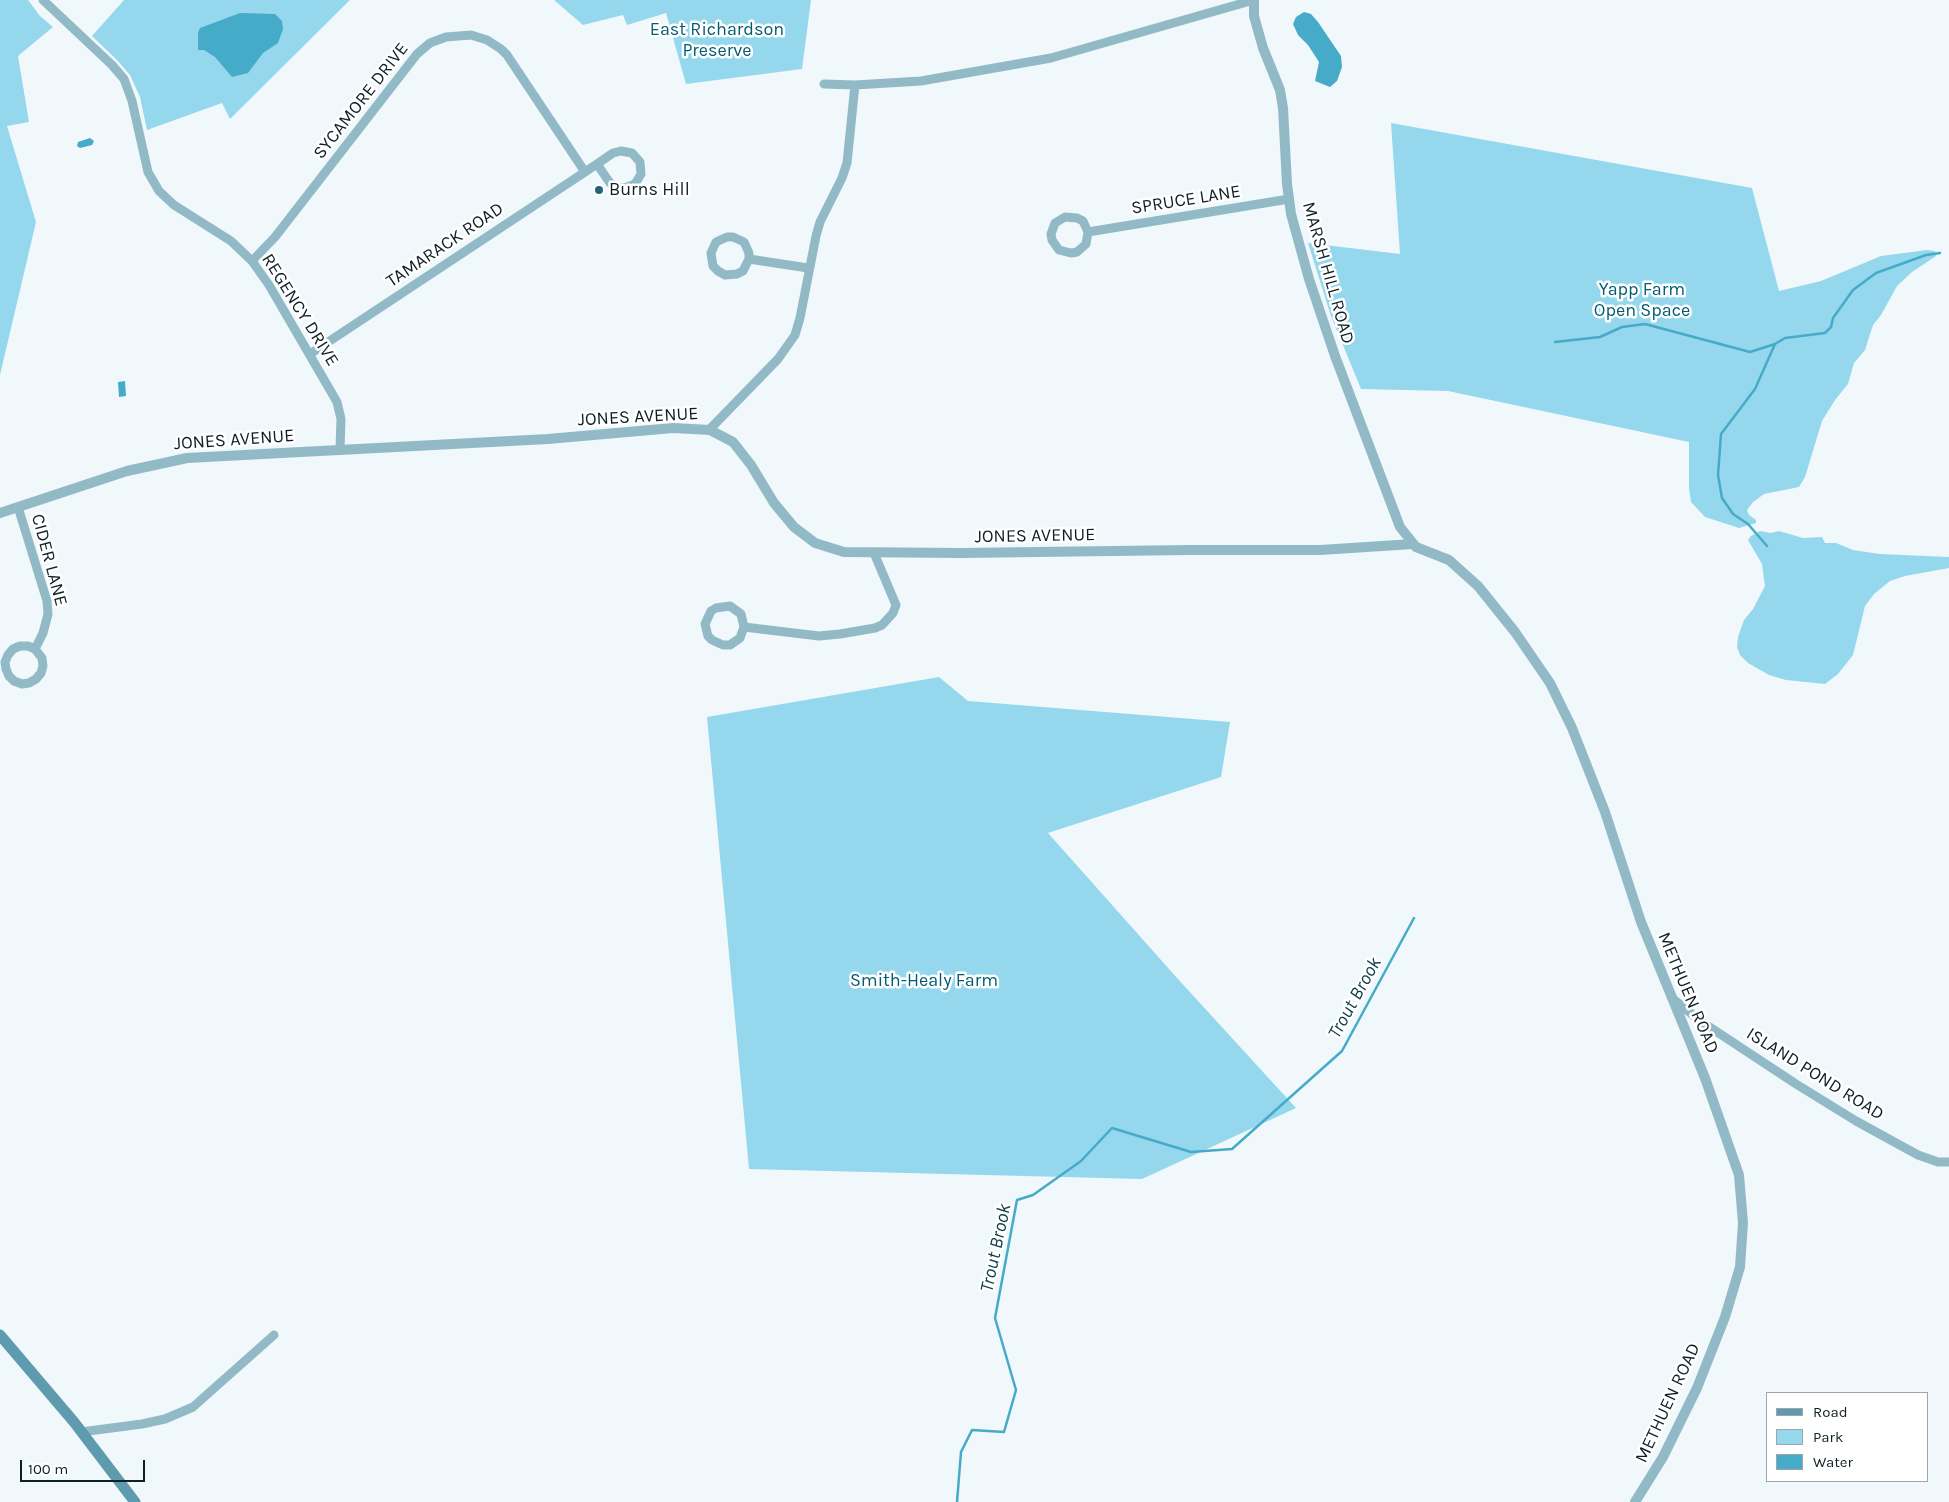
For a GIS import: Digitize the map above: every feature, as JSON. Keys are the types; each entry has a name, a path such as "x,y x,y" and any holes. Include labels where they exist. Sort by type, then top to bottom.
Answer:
{"main road":[{"path":"0,1335 81,1432 135,1502"}],"street":[{"name":"REGENCY DRIVE","path":"43,0 124,79 132,101 148,172 159,191 168,201 231,241 252,261 269,285 337,402 341,419 340,449"},
{"path":"824,84 855,85 921,81 1050,58 1254,0"},
{"name":"MARSH HILL ROAD","path":"1254,0 1254,16 1263,48 1280,90 1291,214 1309,278 1335,356 1400,527 1413,544"},
{"name":"SYCAMORE DRIVE","path":"252,261 283,226 417,54 430,43 446,37 471,35 487,40 507,55 585,172"},
{"path":"709,430 778,359 790,343 798,327 808,268 820,222 842,178 847,163 855,85"},
{"name":"TAMARACK ROAD","path":"310,354 585,172 617,152 628,152 635,156 640,162 640,174 635,184 620,188 610,183 598,164"},
{"name":"SPRUCE LANE","path":"1088,232 1289,199"},
{"path":"1072,216 1082,221 1088,232 1086,244 1077,252 1065,253 1059,250 1052,240 1051,234 1055,223 1065,217 1072,216"},
{"path":"727,236 744,242 749,253 749,259 743,271 730,276 718,271 713,266 711,253 716,242 727,236"},
{"path":"749,259 808,268"},
{"name":"JONES AVENUE","path":"0,513 127,471 174,459 340,449 548,440 674,428 709,430 732,442 751,465 774,503 794,527 816,543 844,552 1320,550 1413,544"},
{"name":"CIDER LANE","path":"18,507 48,607 46,627 34,649"},
{"name":"METHUEN ROAD","path":"1413,544 1416,547 1450,560 1478,586 1515,632 1550,683 1572,728 1605,812 1641,922 1705,1078 1739,1175 1743,1223 1740,1267 1725,1317 1696,1388 1663,1458 1635,1502"},
{"path":"744,626 819,636 875,628 882,625 893,613 896,605 874,552"},
{"path":"723,606 730,606 741,614 744,626 740,638 730,644 723,645 708,636 705,624 711,612 723,606"},
{"path":"20,646 28,646 34,649 42,658 43,666 41,673 29,683 22,684 14,681 6,669 8,655 13,649 20,646"},
{"name":"ISLAND POND ROAD","path":"1672,998 1699,1020 1796,1084 1856,1120 1918,1155 1938,1162 1949,1162"},
{"path":"81,1432 165,1419 194,1407 274,1335"}],"green space":[{"path":"0,0 28,0 40,16 53,27 18,56 29,122 7,126 36,222 0,375"},
{"path":"124,0 350,0 230,119 222,103 147,130 140,97 130,75 92,36"},
{"name":"East Richardson Preserve","path":"554,0 811,0 802,69 686,84 666,13 627,25 623,15 583,25"},
{"name":"Yapp Farm Open Space","path":"1391,123 1752,188 1779,291 1821,281 1881,256 1927,250 1935,251 1936,256 1912,272 1897,286 1881,315 1873,325 1865,350 1854,363 1848,384 1822,421 1805,477 1799,487 1764,494 1753,502 1747,510 1749,515 1756,520 1756,523 1739,528 1705,517 1691,502 1689,488 1689,442 1448,391 1361,389 1331,316 1308,243 1400,254"},
{"path":"1760,531 1771,533 1779,531 1803,538 1822,537 1825,543 1836,543 1853,550 1880,554 1949,557 1949,568 1905,576 1890,581 1874,594 1865,606 1853,655 1838,674 1825,684 1786,680 1769,675 1748,663 1740,655 1737,647 1738,637 1744,620 1753,609 1765,586 1762,564 1748,540"},
{"name":"Smith-Healy Farm","path":"939,677 968,701 1230,722 1221,777 1048,833 1296,1108 1142,1179 749,1169 707,717"}],"water":[{"path":"1304,12 1311,14 1318,22 1341,56 1342,67 1337,81 1330,87 1315,81 1319,62 1308,45 1298,35 1293,24 1296,17"},
{"path":"240,13 275,14 282,21 283,29 278,43 263,53 248,73 232,77 215,57 204,50 198,50 198,33 200,28"},
{"path":"90,138 94,141 92,145 80,148 77,146 78,142"},
{"path":"125,381 126,396 119,397 118,382"}],"waterway":[{"path":"1555,342 1600,337 1622,327 1645,324 1750,352 1775,344 1785,338 1825,333 1831,327 1833,318 1853,290 1876,273 1926,255 1940,253"},
{"path":"1767,546 1748,524 1733,514 1722,498 1718,475 1721,434 1755,389 1775,344"},
{"name":"Trout Brook","path":"957,1502 961,1452 972,1430 1004,1432 1016,1390 995,1318 1017,1200 1033,1195 1081,1161 1112,1128 1191,1152 1232,1149 1342,1051 1414,918"}],"place":[{"name":"Burns Hill","path":"599,190"}]}
